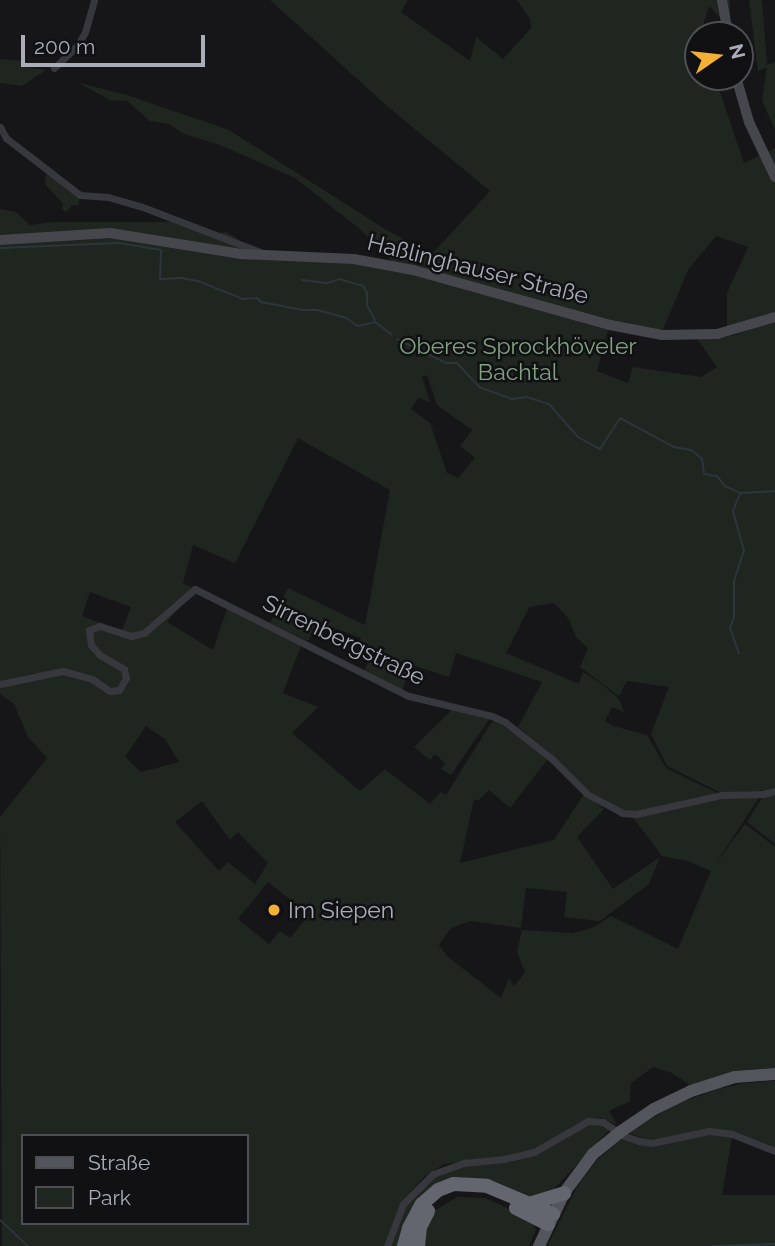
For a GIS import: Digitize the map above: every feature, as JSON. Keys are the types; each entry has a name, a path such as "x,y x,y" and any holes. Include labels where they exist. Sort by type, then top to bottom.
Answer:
{"highway":[{"path":"404,1246 420,1206 433,1193 446,1186 461,1183 482,1184 529,1204 550,1219"},
{"path":"418,1246 420,1227 428,1210 445,1197 458,1193 491,1197 550,1219"},
{"path":"529,1204 541,1203 564,1193"}],"main road":[{"path":"722,0 726,21"},
{"path":"740,91 749,122 775,177"},
{"name":"Haßlinghauser Straße","path":"0,240 110,233 268,256 375,262 610,325 662,335 717,334 775,317"},
{"path":"539,1246 564,1193 593,1154 620,1132 653,1109 691,1091 735,1077 775,1074"}],"street":[{"path":"54,68 77,46 85,32 94,0"},
{"path":"0,127 6,138 79,195 108,197 140,206 268,256"},
{"name":"Sirrenbergstraße","path":"0,684 63,671 92,679 110,691 119,690 126,678 124,669 100,655 91,645 89,630 100,626 131,636 144,633 195,589 409,696 492,716 505,722 552,759 593,799 622,813 636,814 722,795 775,791"},
{"path":"387,1246 403,1204 419,1185 437,1171 464,1163 504,1159 534,1152 587,1121 603,1122 620,1132 652,1143 709,1131 732,1134 775,1152"}],"green space":[{"name":"Oberes Sprockhöveler Bachtal","path":"270,0 408,0 401,12 470,61 476,37 503,59 531,28 530,19 517,0 730,0 730,21 724,21 709,6 704,21 684,21 684,91 720,91 744,163 775,148 775,312 727,329 727,293 748,247 716,236 688,270 662,332 610,322 597,371 628,383 633,367 701,377 717,367 697,339 732,336 775,321 775,790 721,793 667,766 651,734 669,687 627,681 619,696 580,667 588,648 576,637 569,619 554,603 529,607 506,653 579,684 583,672 602,684 619,699 624,712 612,707 605,721 613,726 647,735 666,768 719,794 633,812 622,811 587,790 554,756 518,727 542,682 456,653 449,677 412,665 402,690 364,671 373,652 359,646 361,638 318,622 308,641 270,623 288,588 365,625 390,490 298,438 235,563 193,545 183,583 194,589 167,622 213,650 228,606 301,646 283,693 318,707 292,733 360,791 385,769 430,804 441,792 446,795 491,723 496,721 524,740 547,760 510,808 489,790 478,801 474,799 460,863 554,840 584,794 604,809 577,837 613,889 660,857 649,884 600,921 564,917 567,892 526,888 521,928 471,921 451,928 439,945 448,957 501,998 509,978 514,986 525,972 517,952 522,930 574,933 594,927 611,916 678,949 711,871 688,861 662,856 632,816 722,796 760,796 715,865 745,824 775,847 775,1068 750,1069 690,1085 672,1073 653,1067 631,1083 630,1101 609,1111 617,1125 603,1118 586,1119 533,1150 515,1155 444,1164 424,1177 406,1197 404,1208 424,1183 448,1168 534,1154 584,1124 594,1122 609,1130 554,1189 532,1198 485,1179 431,1189 400,1246 2,1246 0,817 47,758 28,737 14,704 0,694 0,687 38,676 36,673 0,682 0,209 16,212 30,225 55,222 173,222 207,235 226,232 240,240 239,255 395,264 360,229 295,178 220,145 184,134 169,124 150,121 127,101 110,100 79,83 127,95 229,130 385,229 432,254 490,191 387,106","holes":["427,375 437,405 472,430 460,446 475,458 458,478 447,473 430,423 411,409 418,398 430,402 422,377","90,592 131,607 122,631 82,616","146,726 165,739 179,762 141,772 125,757","202,801 230,840 238,832 268,863 255,884 228,862 219,871 175,822","268,882 309,915 290,938 280,931 269,944 238,919"]},
{"path":"749,0 762,0 767,65 775,62 775,130 762,100 767,67 758,71 754,21 752,21"},
{"path":"0,59 23,61 24,67 46,70 22,86 0,83"},
{"path":"49,171 80,196 78,206 73,205 66,212 62,209 63,204 46,185 45,177"},
{"path":"453,709 490,718 451,775 441,769 445,763 435,754 430,760 414,747"},
{"path":"775,792 775,844 747,822 763,796"},
{"path":"775,1081 775,1150 710,1130 653,1141 627,1133 674,1105 715,1090 744,1083"},
{"path":"710,1134 732,1137 722,1195 775,1195 775,1246 547,1246 577,1187 596,1161 620,1140 639,1143"},
{"path":"457,1197 485,1198 529,1218 536,1230 529,1246 424,1246 423,1236 432,1212"}],"waterway":[{"path":"0,248 119,243 161,250 160,279 181,278 198,281 243,299 257,298 261,302 317,310 346,318 358,326 375,322 392,335"},
{"path":"302,280 328,283 339,279 363,286 367,293 367,305 375,320"},
{"path":"397,339 446,363 457,363 479,387 512,399 527,397 549,404 578,437 600,449 620,418 674,447 691,450 702,459 704,474 717,476 725,486 740,493 775,491"},
{"path":"739,654 730,628 734,617 734,581 744,551 733,511 740,494"},
{"path":"0,1220 28,1246"},
{"path":"713,1246 775,1244"}],"place":[{"name":"Im Siepen","path":"274,910"}]}
